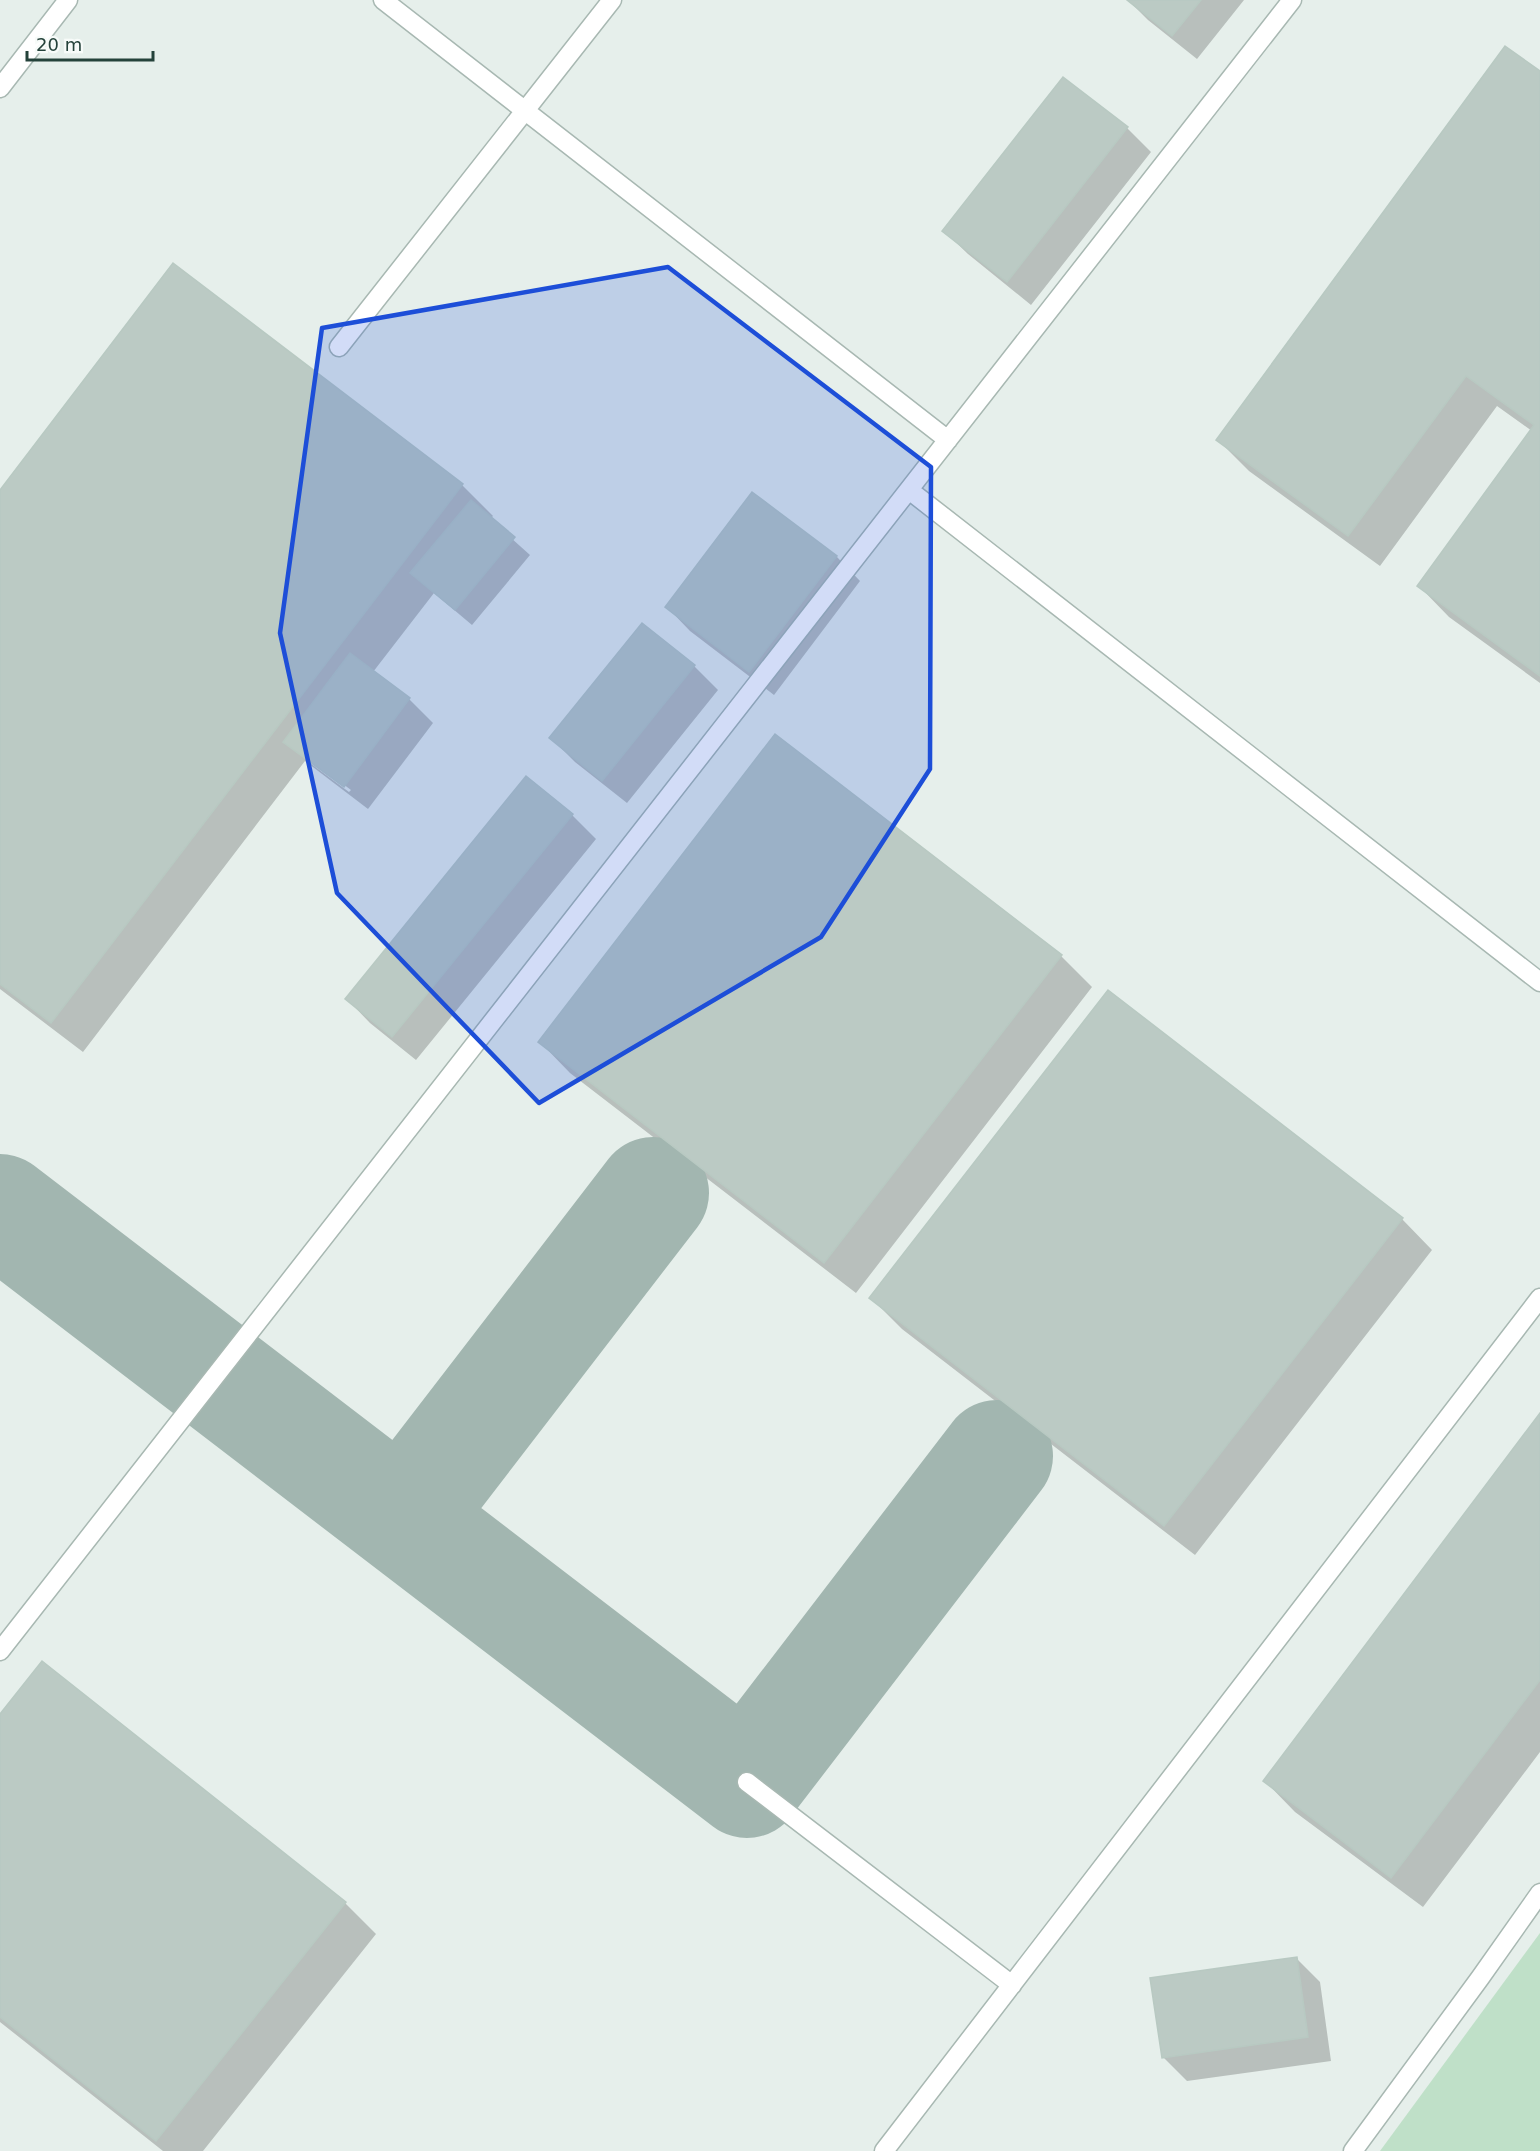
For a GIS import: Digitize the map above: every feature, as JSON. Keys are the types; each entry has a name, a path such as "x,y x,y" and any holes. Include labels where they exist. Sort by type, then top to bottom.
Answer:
{"lane":[{"path":"0,88 68,0"},
{"path":"383,0 948,440"},
{"path":"339,347 612,0"},
{"path":"0,1651 1292,0"},
{"path":"909,490 1540,982"},
{"path":"884,2151 1540,1298"},
{"path":"747,1782 1012,1985"},
{"path":"1353,2151 1540,1893"}],"highlighted area":[{"path":"668,267 931,467 930,769 821,937 539,1103 337,893 280,633 322,328"}],"green space":[{"path":"1540,1933 1540,2151 1380,2151"}],"building":[{"path":"1127,0 1201,0 1172,36"},
{"path":"1505,46 1540,71 1540,676 1417,586 1534,425 1466,376 1348,536 1216,440"},
{"path":"1063,77 1128,127 1007,282 942,231"},
{"path":"173,263 463,484 51,1023 0,984 0,490"},
{"path":"752,492 837,556 749,672 665,607"},
{"path":"471,500 515,537 455,610 410,573"},
{"path":"642,623 695,665 602,781 549,738"},
{"path":"350,653 410,698 344,787 283,742"},
{"path":"775,734 1062,955 824,1263 538,1042"},
{"path":"526,776 573,814 392,1037 345,999"},
{"path":"1108,990 1403,1218 1164,1526 869,1298"},
{"path":"1540,1413 1540,1680 1391,1878 1263,1781"},
{"path":"42,1661 346,1902 156,2141 0,2017 0,1714"},
{"path":"1297,1957 1308,2037 1162,2058 1150,1978"}],"taxiway":[{"path":"403,1518 653,1193"},
{"path":"0,1210 747,1782 997,1456"}]}
